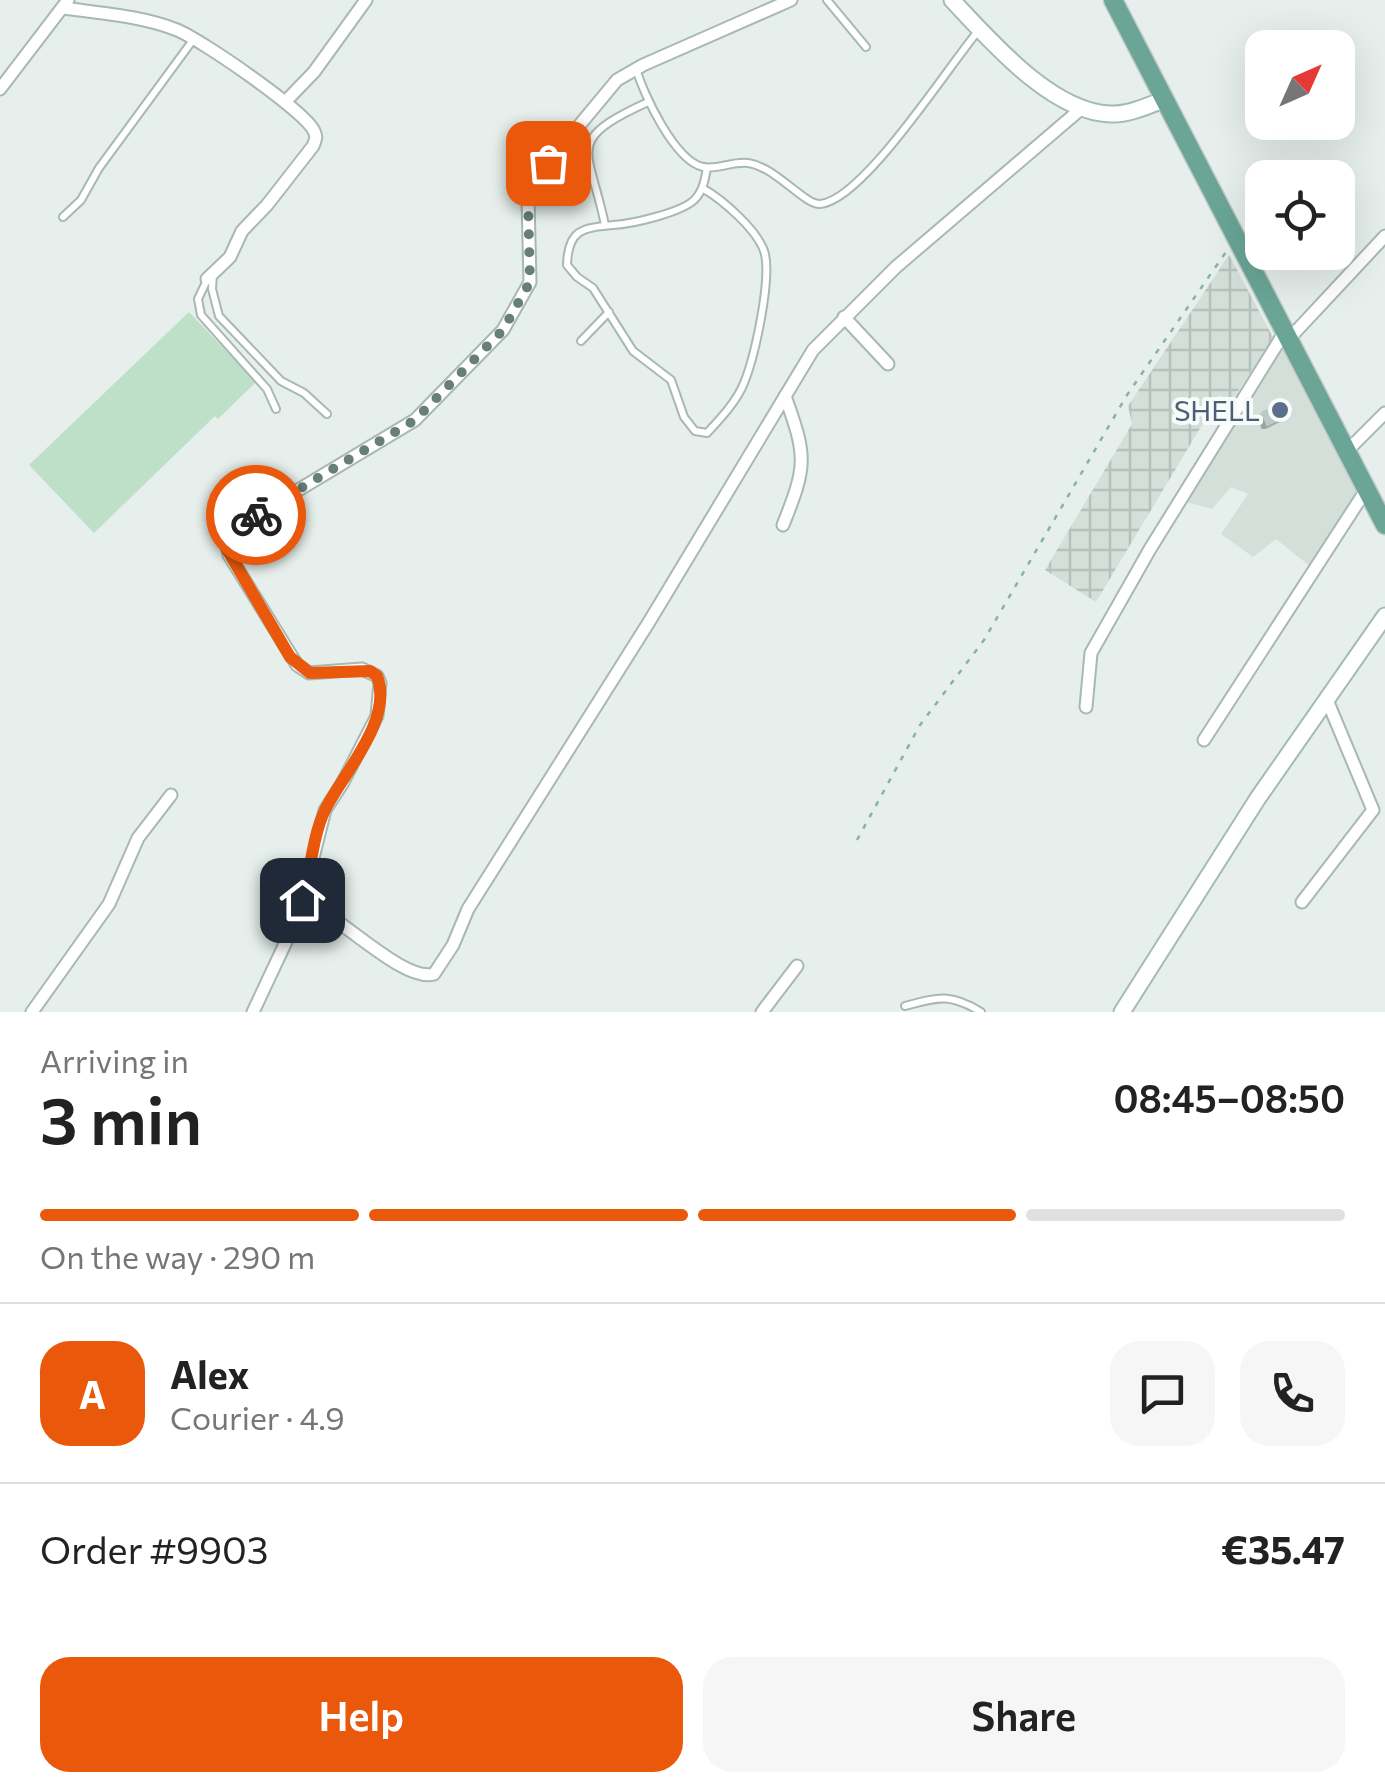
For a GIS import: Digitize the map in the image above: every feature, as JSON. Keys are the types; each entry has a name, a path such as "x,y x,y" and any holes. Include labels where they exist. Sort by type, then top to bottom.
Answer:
{"main road":[{"path":"1113,0 1385,525"}],"street":[{"path":"286,101 314,72 366,0"},
{"path":"253,1012 276,968 302,900 322,817 377,716 380,683 377,676 362,669 310,673 297,665 228,555 226,540 235,528 415,420 503,330 530,282 528,198 548,163 617,80 790,0"},
{"path":"952,0 1039,83 1082,108 1113,115 1163,100"},
{"path":"0,89 66,4 167,26 286,101 311,126 316,138 313,146 267,206 242,231 230,257 210,276"},
{"path":"302,900 320,908 397,963 422,975 434,974 468,909 649,622 813,350 896,267 1082,108"},
{"path":"1086,706 1091,654 1150,549 1286,337 1385,236"},
{"path":"844,317 888,364"},
{"path":"783,526 803,463 802,441 785,396"},
{"path":"1346,452 1385,413"},
{"path":"1204,740 1366,490"},
{"path":"1128,1009 1258,798 1385,616"},
{"path":"1302,902 1373,810 1326,700"},
{"path":"32,1012 110,904 138,838 171,795"},
{"path":"762,1012 796,966"}],"lane":[{"path":"828,0 866,46"},
{"path":"636,68 662,126 694,164 707,168 741,162 756,164 776,174 814,204 824,204 852,186 880,158 979,29"},
{"path":"63,217 81,200 194,40"},
{"path":"605,225 586,151 593,134 604,123 648,102"},
{"path":"702,188 727,204 753,235 764,252 766,274 765,297 744,384 707,432 695,431 684,417 671,380 633,351 593,288 577,278 567,265 572,240 584,228 687,206 699,195 707,168"},
{"path":"210,276 198,299 201,316 266,389 276,409"},
{"path":"210,276 219,316 281,382 304,393 326,414"},
{"path":"580,341 609,312"},
{"path":"905,1006 940,997 957,998 982,1012"}],"path":[{"path":"857,840 920,724 984,640 1127,395 1236,239"}],"shaded area":[{"path":"1229,255 1273,337 1231,402 1220,395 1096,602 1045,570 1132,424 1128,406"},
{"path":"1284,342 1359,494 1311,567 1276,539 1253,557 1221,534 1248,494 1231,487 1212,509 1183,501"}],"green space":[{"path":"189,312 256,382 218,419 215,416 94,533 29,465"}],"building":[{"path":"1286,400 1293,413 1267,426 1261,412"}],"way so far":[{"path":"256,515 415,420 503,330 530,282 526,210 528,198 548,163"}],"place":[{"name":"SHELL","path":"1280,410"}],"route":[{"path":"256,515 235,528 225,546 290,657 310,673 362,669 377,676 380,683 379,708 373,725 325,810 302,900"}]}
